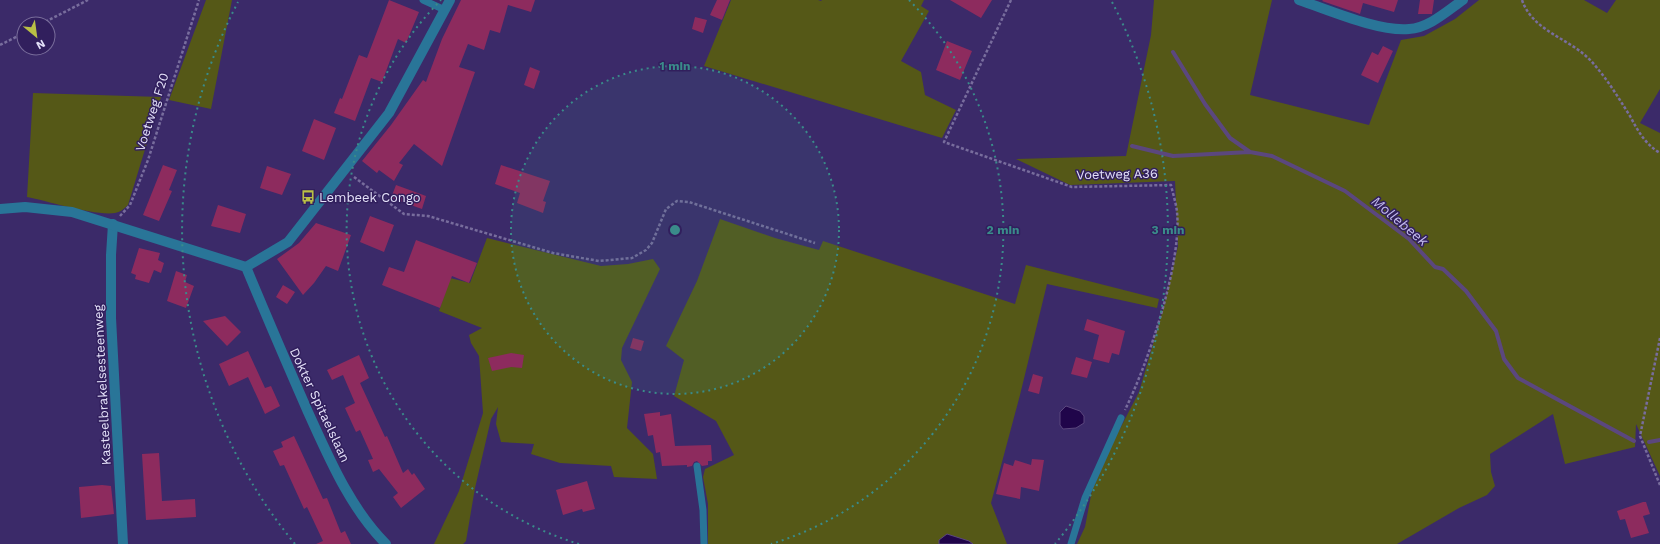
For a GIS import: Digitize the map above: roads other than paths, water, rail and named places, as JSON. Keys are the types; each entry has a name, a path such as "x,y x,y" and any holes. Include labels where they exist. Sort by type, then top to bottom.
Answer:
{"street":[{"path":"0,209 25,207 72,212 246,267 288,242 389,113 450,0"},
{"path":"1300,0 1380,26 1410,29 1433,21 1463,0"},
{"name":"Kasteelbrakelsesteenweg","path":"113,224 111,255 111,318 123,544"},
{"name":"Dokter Spitaelslaan","path":"246,267 328,456 350,497 377,535 386,544"}],"lane":[{"path":"423,0 445,10"},
{"path":"1071,544 1085,498 1121,418"},
{"path":"697,466 703,510 704,544"}],"waterway":[{"path":"1173,52 1205,104 1230,138 1250,152"},
{"name":"Mollebeek","path":"1132,146 1173,156 1250,152 1272,156 1345,191 1409,239 1435,267 1443,269 1466,291 1496,331 1504,359 1518,378 1634,441"},
{"name":"Mollebeek","path":"1649,442 1660,440"}],"place":[{"name":"Lembeek Congo","path":"308,197"}]}
